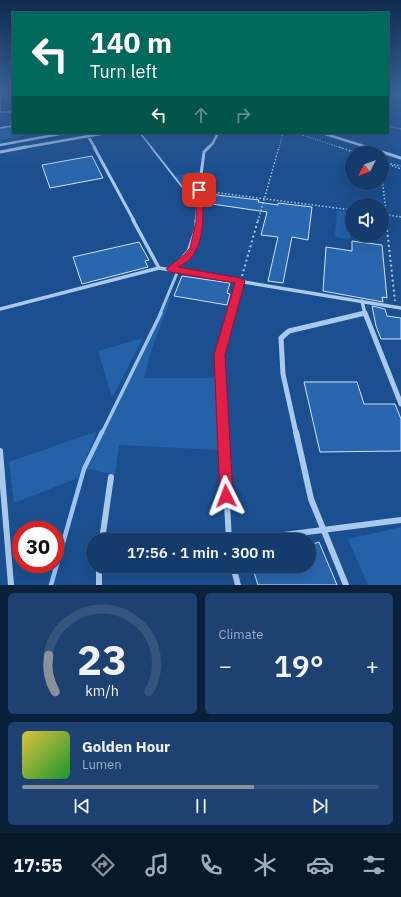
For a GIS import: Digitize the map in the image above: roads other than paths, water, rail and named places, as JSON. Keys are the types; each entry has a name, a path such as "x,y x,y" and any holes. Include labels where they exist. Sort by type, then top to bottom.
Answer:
{"street":[{"path":"0,145 60,134"},
{"path":"0,152 100,134"},
{"path":"170,269 187,257 194,248 200,222 199,190 204,152 213,143 218,134"},
{"path":"325,134 401,158"},
{"path":"88,136 159,268"},
{"path":"0,309 159,268 401,308"},
{"path":"229,533 219,355 240,281"},
{"path":"362,301 365,313 401,404"},
{"path":"346,585 311,500 283,374 281,338 289,331 365,313"},
{"path":"0,451 11,585"},
{"path":"103,533 111,477"},
{"path":"296,533 401,520"},
{"path":"99,573 99,585"},
{"path":"235,573 238,585"}],"lane":[{"path":"0,128 12,126"}],"waterway":[{"path":"141,134 152,148"},
{"path":"151,147 197,206 196,221"},
{"path":"160,314 177,273 180,260 188,251 196,228 196,221"},
{"path":"102,433 161,313"},
{"path":"51,585 84,469 102,432"}]}
